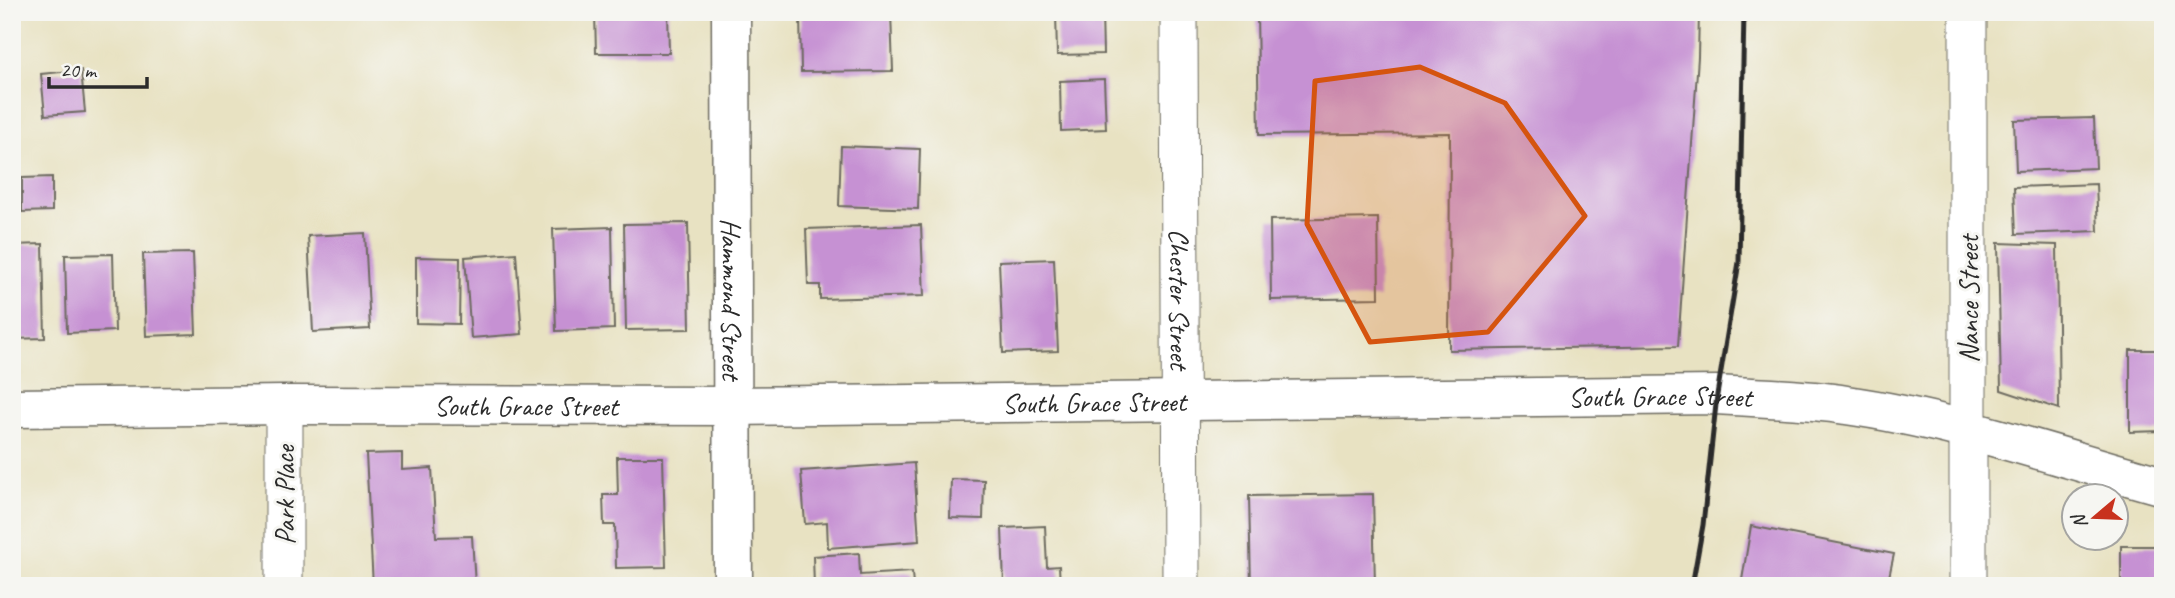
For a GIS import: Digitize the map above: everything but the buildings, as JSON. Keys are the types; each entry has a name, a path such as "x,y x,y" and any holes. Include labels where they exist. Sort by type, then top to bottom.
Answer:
{"street":[{"name":"Hammond Street","path":"731,12 733,586"},
{"name":"Chester Street","path":"1179,12 1181,586"},
{"name":"Nance Street","path":"1968,12 1968,586"},
{"name":"South Grace Street","path":"12,408 284,405 733,406 1717,395 1844,404 1968,431 2163,486"},
{"name":"Park Place","path":"284,405 284,586"}],"highlighted area":[{"path":"1420,67 1505,103 1585,216 1488,332 1370,342 1307,224 1315,81"}],"railway":[{"path":"1692,586 1703,525 1717,395 1739,262 1744,12"}]}
